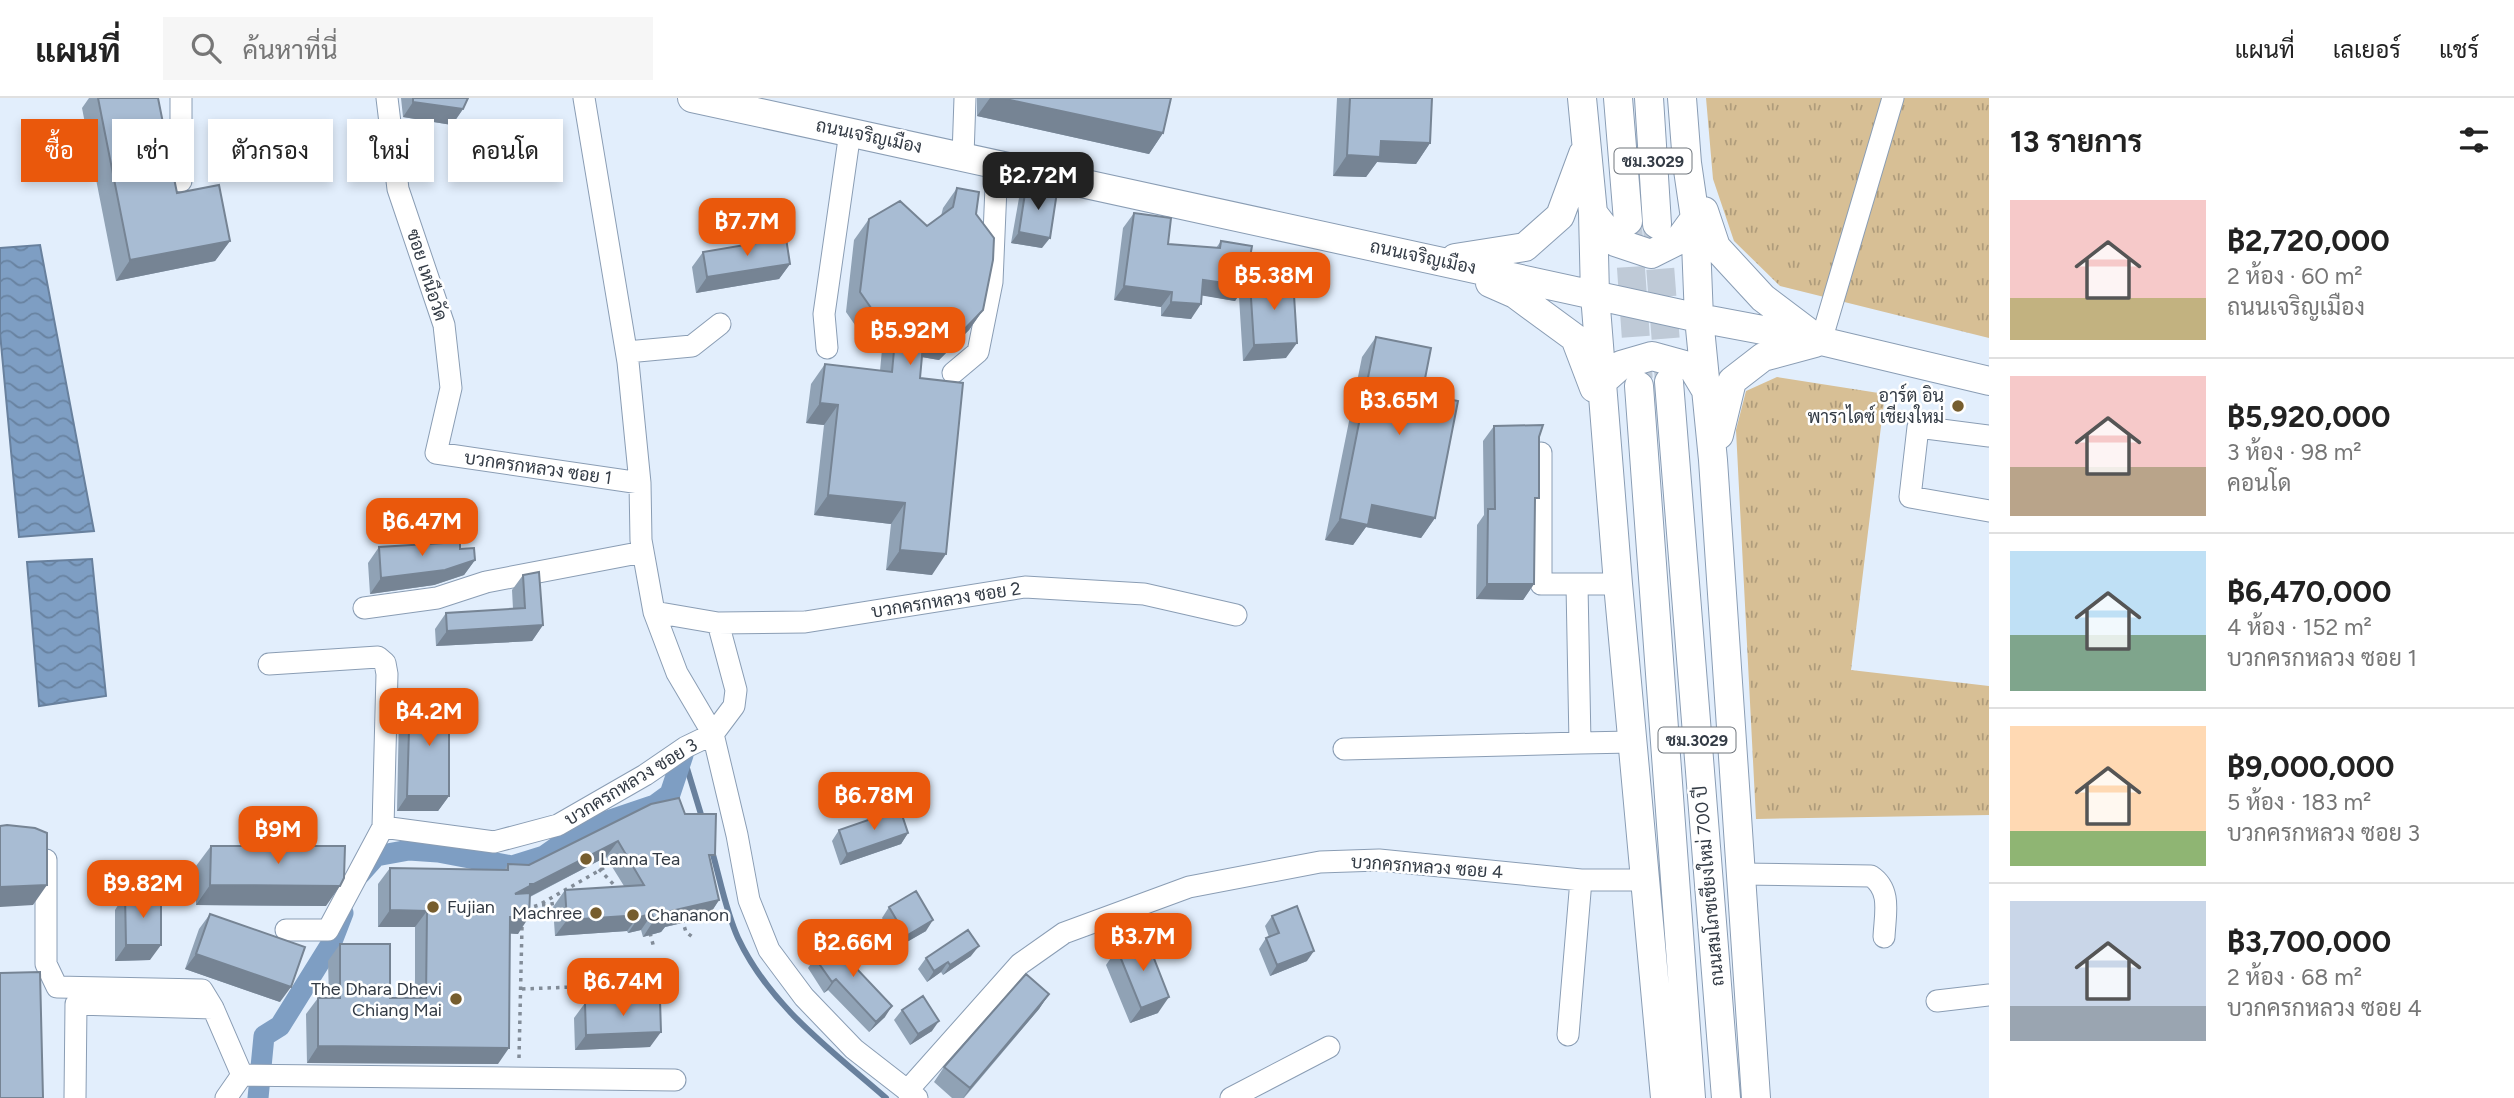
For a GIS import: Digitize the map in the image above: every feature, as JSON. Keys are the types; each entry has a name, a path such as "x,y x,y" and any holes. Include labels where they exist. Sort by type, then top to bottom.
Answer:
{"main road":[{"name":"ถนนเจริญเมือง","path":"692,98 1699,318 1821,341 1989,381"},
{"path":"1582,98 1593,213 1595,295 1618,584 1665,1098"},
{"name":"ชม.3029","path":"1618,98 1628,221"},
{"name":"ชม.3029","path":"1649,98 1657,224"},
{"path":"1682,98 1695,218 1699,318 1713,460 1756,1098"},
{"path":"1438,260 1525,247 1560,216 1585,146"},
{"path":"1687,163 1716,247 1763,298 1821,341"},
{"path":"1593,213 1615,242 1651,254 1679,240 1695,218"},
{"path":"1438,260 1515,294 1575,338 1607,424"},
{"path":"1713,460 1732,381 1763,357 1821,341"},
{"path":"1603,380 1621,366 1652,356 1692,367 1707,392"},
{"name":"ถนนสมโภชเชียงใหม่ 700 ปี","path":"1669,382 1726,1098"},
{"name":"ถนนสมโภชเชียงใหม่ 700 ปี","path":"1639,386 1691,1098"}],"street":[{"path":"181,98 181,119"},
{"name":"ซอย เหนือวัด","path":"387,98 398,189 444,325 451,388 436,453"},
{"path":"584,98 627,352 640,483 643,552 654,611 677,673 713,734 749,900 769,950 804,997 854,1049 912,1095"},
{"path":"963,156 965,98"},
{"path":"1821,341 1893,98"},
{"path":"827,348 824,314 850,132"},
{"path":"953,373 978,352 992,282 997,163"},
{"path":"627,352 692,346 720,324"},
{"path":"1989,436 1918,427 1910,497 1989,511"},
{"name":"บวกครกหลวง ซอย 1","path":"436,453 640,483"},
{"path":"1541,453 1541,584 1618,584"},
{"path":"364,608 437,598 486,582 643,552"},
{"path":"1577,585 1580,743"},
{"name":"บวกครกหลวง ซอย 2","path":"654,611 718,623 805,622 1025,587 1144,594 1236,615"},
{"path":"713,734 734,706 736,690 718,623"},
{"path":"269,664 378,657 385,663 387,674 383,827 328,930 286,930"},
{"name":"บวกครกหลวง ซอย 3","path":"383,827 494,842 558,825 645,775 686,747 713,734"},
{"path":"1344,748 1632,742"},
{"path":"35,840 46,845 46,964 57,987 202,990 214,1008 242,1075"},
{"name":"บวกครกหลวง ซอย 4","path":"912,1095 1020,964 1064,933 1189,887 1321,862 1379,860 1581,880 1646,880"},
{"path":"1741,874 1871,876 1886,893 1884,936"},
{"path":"1568,1035 1581,880"},
{"path":"1937,1001 1989,995"},
{"path":"75,1098 76,1004 214,1008"},
{"path":"1231,1098 1329,1047"},
{"path":"242,1075 675,1080"},
{"path":"226,1098 242,1075"},
{"path":"294,1076 299,1098"}],"path":[{"path":"540,905 620,858"},
{"path":"599,869 625,897"},
{"path":"522,910 564,903"},
{"path":"680,908 686,932 695,939"},
{"path":"648,922 654,948"},
{"path":"518,1079 522,923"},
{"path":"522,989 649,984"}],"green space":[{"path":"1706,98 1989,98 1989,338 1780,286 1734,241 1713,179"},
{"path":"1777,377 1885,394 1851,670 1989,686 1989,815 1756,819 1736,430 1746,391"}],"water":[{"path":"40,245 94,531 19,537 0,333 0,248"},
{"path":"92,559 106,696 39,706 27,562"}],"building":[{"path":"98,98 158,98 162,119 112,119 112,169"},
{"path":"413,98 468,98 463,109 413,102"},
{"path":"1001,98 1171,98 1163,133"},
{"path":"1350,98 1432,98 1430,143 1381,141 1380,157 1347,155"},
{"path":"115,182 175,182 177,193 219,185 230,241 130,260"},
{"path":"1026,187 1057,192 1050,238 1019,232"},
{"path":"957,188 979,192 976,214 994,238 993,260 983,310 954,340 924,334 920,378 963,383 946,554 900,550 905,503 828,495 838,405 820,403 825,364 892,372 896,329 885,328 860,292 869,219 900,201 927,226 953,207"},
{"path":"1134,213 1171,218 1168,244 1220,248 1221,241 1252,246 1245,286 1203,280 1201,304 1171,302 1172,292 1124,286"},
{"path":"786,238 790,264 707,277 703,252"},
{"path":"1293,279 1297,343 1254,345 1250,282"},
{"path":"1376,337 1431,348 1422,394 1458,401 1435,518 1372,505 1368,525 1340,519"},
{"path":"1543,425 1539,437 1539,498 1535,498 1534,584 1487,584 1488,509 1495,509 1494,426"},
{"path":"460,542 460,549 474,548 475,560 445,570 381,578 379,547"},
{"path":"539,572 543,625 447,631 446,613 525,608 523,575"},
{"path":"410,698 449,698 449,796 407,796"},
{"path":"679,798 685,814 716,814 715,855 709,855 719,900 671,911 672,916 654,920 652,914 567,920 565,890 644,885 618,841 515,894 530,893 529,917 510,917 509,1048 318,1046 318,998 340,998 340,944 390,944 390,998 426,998 427,911 390,910 390,868 508,870 508,864 529,865 651,804"},
{"path":"900,809 908,833 847,854 839,830"},
{"path":"0,826 35,828 47,833 47,885 0,887"},
{"path":"211,846 345,846 344,878 340,886 210,885"},
{"path":"916,891 933,920 906,936 889,907"},
{"path":"125,894 153,894 161,897 161,945 126,945"},
{"path":"1297,906 1314,951 1277,965 1266,938 1279,933 1272,916"},
{"path":"210,914 305,947 291,987 196,954"},
{"path":"968,930 979,946 950,965 948,962 934,971 926,958"},
{"path":"1146,938 1169,997 1141,1008 1117,949"},
{"path":"843,939 859,964 855,967 892,1006 876,1022 836,979 832,982 815,958"},
{"path":"40,972 43,1098 0,1098 0,973"},
{"path":"1026,974 1049,994 970,1088 944,1067"},
{"path":"923,996 939,1021 918,1034 902,1010"},
{"path":"660,1000 661,1032 586,1035 585,1003"}],"waterway":[{"path":"683,755 703,821"},
{"path":"360,874 376,856 409,850 438,852 512,866 544,856 581,830 655,805 670,794 683,755"},
{"path":"712,851 738,938 767,985 803,1026 886,1098"},
{"path":"258,1098 264,1036 280,1026 331,944 343,913"}],"tunnel":[{"path":"1628,225 1639,383"},
{"path":"1657,227 1669,382"}],"place":[{"name":"อาร์ต อิน พาราไดซ์ เชียงใหม่","path":"1958,406"},
{"name":"Lanna Tea","path":"586,859"},
{"name":"Fujian","path":"433,907"},
{"name":"Machree","path":"596,913"},
{"name":"Chananon","path":"633,915"},
{"name":"The Dhara Dhevi Chiang Mai","path":"456,999"}]}
